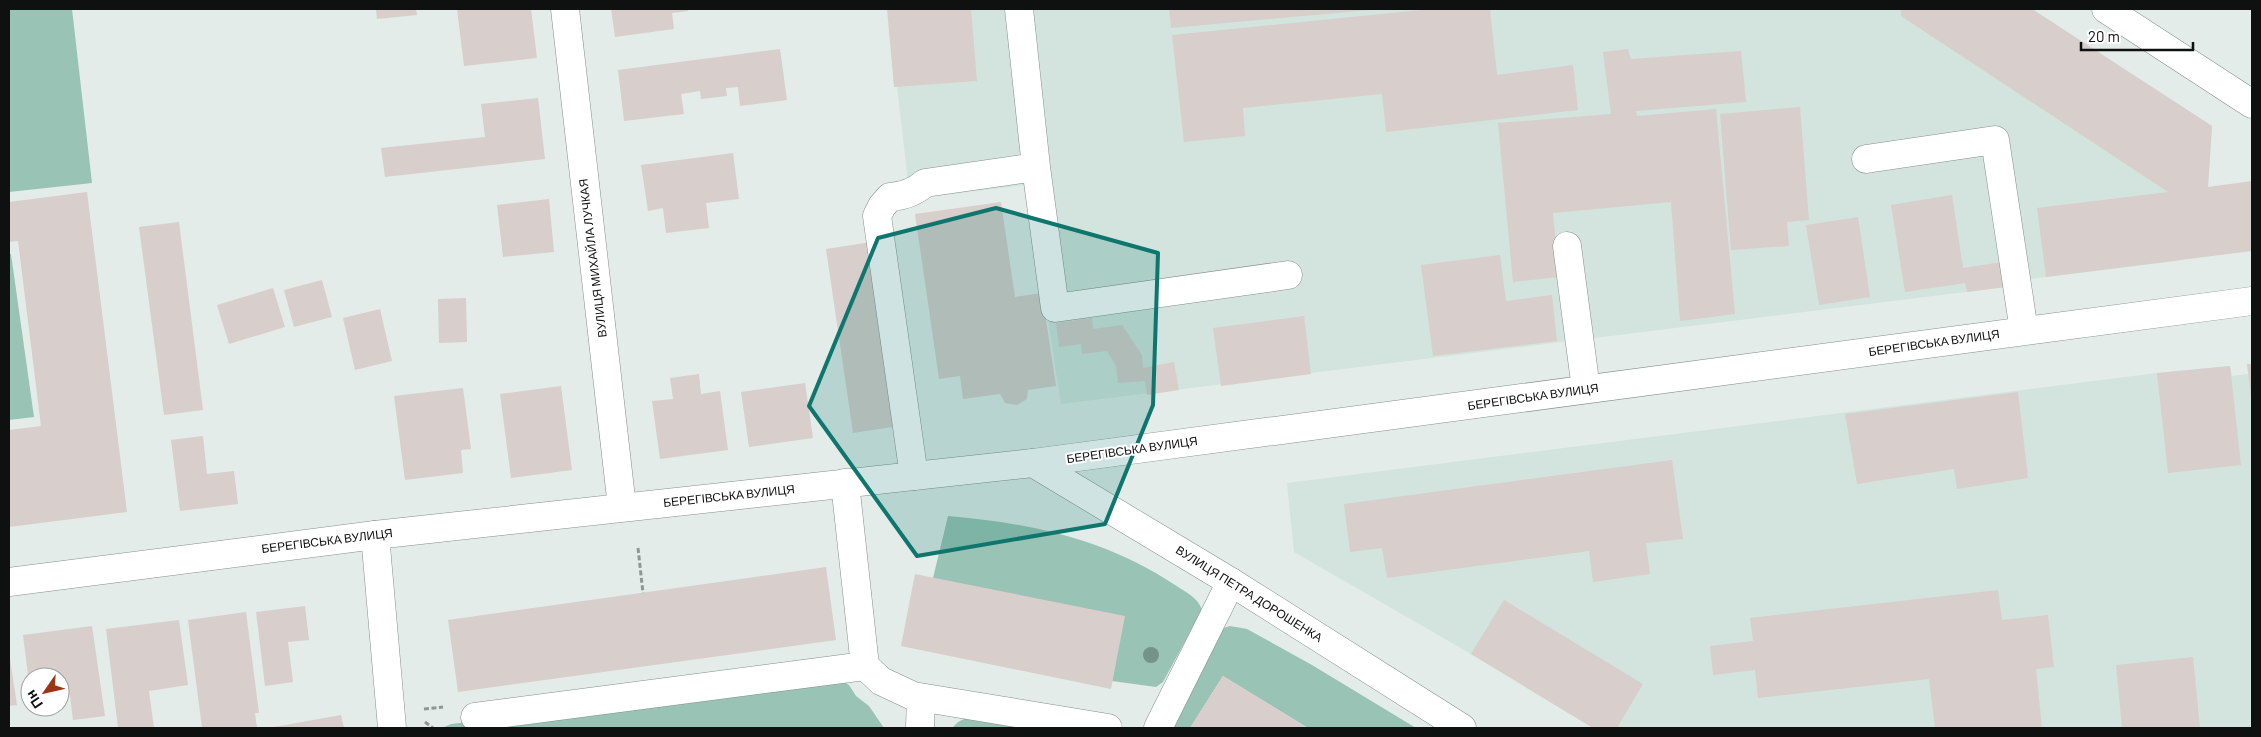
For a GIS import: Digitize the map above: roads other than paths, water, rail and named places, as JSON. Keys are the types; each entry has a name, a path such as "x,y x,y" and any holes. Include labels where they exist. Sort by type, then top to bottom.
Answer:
{"street":[{"name":"ВУЛИЦЯ МИХАЙЛА ЛУЧКАЯ","path":"565,9 622,508"},
{"path":"1019,9 1036,167 1055,308 1288,275"},
{"path":"2106,9 2252,104"},
{"path":"1866,159 1995,140 2024,331"},
{"path":"914,476 878,216 882,206 890,197 902,196 925,183 1036,167"},
{"path":"1567,246 1586,389"},
{"name":"БЕРЕГІВСЬКА ВУЛИЦЯ","path":"9,582 375,535 1033,463 2252,301"},
{"name":"ВУЛИЦЯ ПЕТРА ДОРОШЕНКА","path":"1033,463 1231,582 1462,728"},
{"path":"845,483 865,666 881,682 921,698 1108,728"},
{"path":"375,535 392,728"},
{"path":"1158,728 1231,582"},
{"path":"475,717 865,666"},
{"path":"920,728 921,698"}]}
